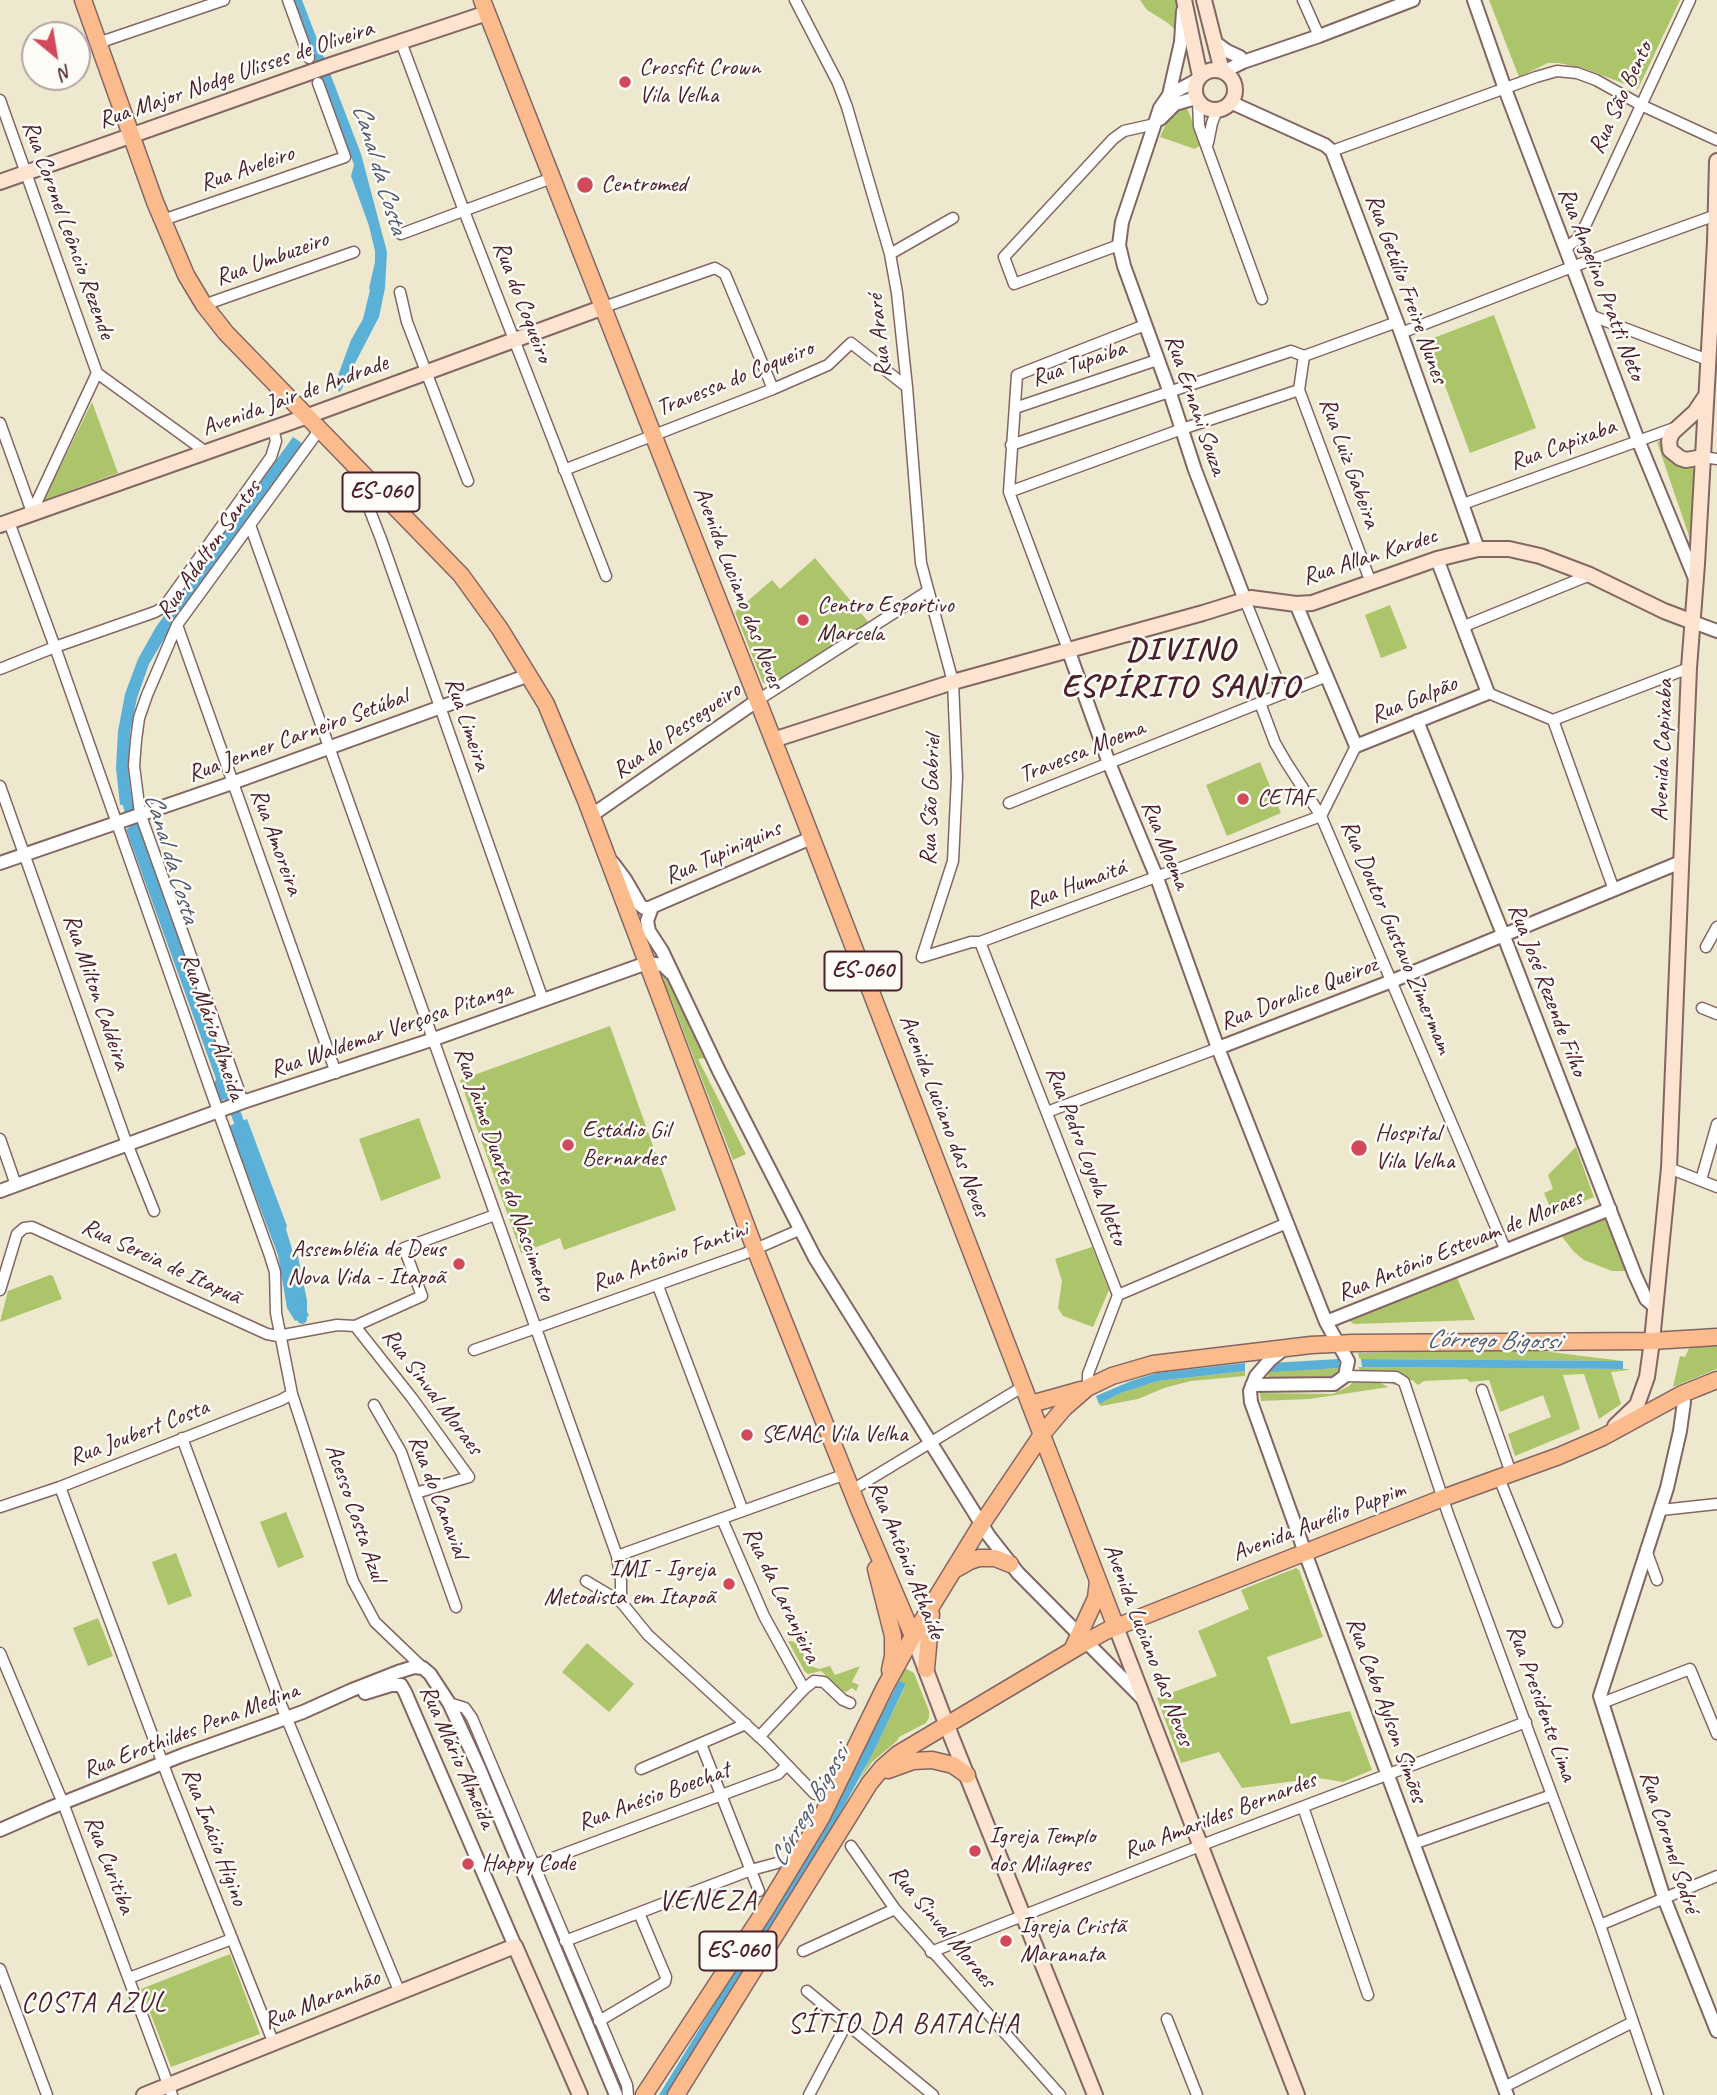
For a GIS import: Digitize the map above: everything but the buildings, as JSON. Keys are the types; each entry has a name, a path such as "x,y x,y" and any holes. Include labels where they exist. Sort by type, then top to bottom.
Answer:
{"main road":[{"name":"ES-060","path":"83,0 131,135 186,275 204,305 226,333 461,575 485,607 550,712 647,963"},
{"path":"1184,0 1199,78"},
{"path":"1204,0 1222,71 1233,82 1234,95 1224,106 1206,108 1197,100 1195,87 1199,78 1210,70 1222,71"},
{"name":"Rua Major Nodge Ulisses de Oliveira","path":"0,182 401,42 485,7"},
{"name":"Avenida Luciano das Neves","path":"485,7 758,700 1297,2095"},
{"name":"Avenida Capixaba","path":"1604,1437 1637,1405 1647,1377 1653,1341 1669,1168 1689,668 1710,458 1706,396 1716,242 1717,161"},
{"name":"Avenida Jair de Andrade","path":"4,523 273,429 604,307"},
{"path":"1706,396 1695,412 1677,427 1669,441 1670,450 1675,456 1686,460 1710,458"},
{"name":"Rua Allan Kardec","path":"773,740 953,682 1203,614 1251,597 1296,604 1320,601 1437,559 1478,549 1523,551 1590,575 1693,622"},
{"name":"Rua Antônio Athaíde","path":"647,963 755,1249 913,1636 1095,2095"},
{"path":"1031,1404 1087,1388 1121,1373 1153,1364 1311,1345 1653,1341 1717,1337"},
{"name":"Avenida Aurélio Puppim","path":"947,1726 1079,1642 1443,1498 1559,1456 1604,1437 1682,1394 1717,1380"},
{"path":"885,1687 981,1525 1043,1433 1064,1408 1087,1388"},
{"path":"859,1509 893,1636 893,1656 885,1687"},
{"path":"953,1571 979,1558 1010,1564"},
{"path":"1079,1642 1097,1598 1098,1579"},
{"path":"926,1669 927,1642 934,1602"},
{"name":"ES-060","path":"644,2095 766,1909 821,1818 885,1687"},
{"name":"ES-060","path":"676,2095 869,1784 898,1754 947,1726"},
{"path":"869,1784 894,1766 922,1759 947,1763 967,1774"},
{"name":"Rua Maranhão","path":"144,2095 170,2090 274,2044 515,1946"},
{"name":"Rua Mário Almeida","path":"515,1946 580,2095"}],"street":[{"path":"98,43 224,0"},
{"path":"288,0 319,69"},
{"name":"Rua Araré","path":"795,0 848,107 890,254 907,387 921,563 953,682"},
{"name":"Rua Ernani Souza","path":"1184,0 1181,42 1169,95 1160,108 1122,222 1119,246 1195,470 1283,694"},
{"path":"1303,0 1319,36"},
{"path":"1222,71 1319,36 1391,4 1413,0"},
{"name":"Rua Angelino Pratti Neto","path":"1474,0 1590,315 1696,581"},
{"name":"Rua São Bento","path":"1566,248 1577,239 1586,224 1690,0"},
{"name":"Rua do Coqueiro","path":"401,42 606,576"},
{"path":"1216,43 1240,57 1243,62"},
{"name":"Rua Aveleiro","path":"163,220 345,157 319,69"},
{"path":"1208,147 1210,131 1224,106 1325,145 1332,152 1557,71 1577,73 1596,80 1641,105 1717,140"},
{"path":"1169,95 1199,78"},
{"name":"Rua Coronel Leôncio Rezende","path":"0,100 97,373 206,452"},
{"path":"1119,246 1014,284 1004,257 1113,139 1124,131 1155,124 1175,104 1197,100 1199,125 1262,299"},
{"name":"Rua Getúlio Freire Nunes","path":"1332,152 1399,328 1478,549"},
{"path":"401,234 552,177"},
{"path":"1011,445 1291,351 1304,356 1399,328 1716,215"},
{"path":"890,254 953,218"},
{"name":"Rua Umbuzeiro","path":"204,305 354,252"},
{"path":"604,307 715,268 725,274 773,389"},
{"path":"400,292 407,322 468,481"},
{"path":"1590,315 1708,360"},
{"name":"Rua Moema","path":"1145,325 1017,374 1009,492 1109,763 1157,878 1218,1048 1326,1322 1339,1343"},
{"name":"Travessa do Coqueiro","path":"564,470 828,365 850,343 907,387"},
{"name":"Rua Luiz Gabeira","path":"1304,356 1299,390 1371,583"},
{"name":"Rua Tupaiba","path":"1015,408 1157,360"},
{"name":"Rua Coronel Leôncio Rezende","path":"32,512 97,373"},
{"path":"1009,492 1299,390"},
{"path":"0,423 32,512"},
{"name":"Rua Capixaba","path":"1463,504 1677,427"},
{"name":"Rua Adalton Santos","path":"55,647 158,611 167,603 271,457 276,441 273,429"},
{"name":"Rua Adalton Santos","path":"241,1103 138,814 134,766 139,718 177,625 320,429"},
{"name":"Rua Limeira","path":"351,461 543,1000"},
{"name":"Rua Mário Almeida","path":"4,523 55,647 119,821 270,1253 275,1272 276,1313 292,1394"},
{"name":"Rua Jaime Duarte do Nascimento","path":"250,525 617,1556 621,1602"},
{"path":"1437,559 1488,693 1553,720 1689,668"},
{"path":"1461,627 1590,575"},
{"name":"Rua do Pessegueiro","path":"592,815 758,700 928,591"},
{"path":"1296,604 1356,746"},
{"path":"1693,622 1717,631"},
{"name":"Rua Amoreira","path":"177,625 336,1073"},
{"path":"0,669 55,647"},
{"name":"Rua Jenner Carneiro Setúbal","path":"0,863 232,783 529,675"},
{"name":"Travessa Moema","path":"1009,803 1327,676"},
{"name":"Rua São Gabriel","path":"922,957 953,860 957,777 953,682"},
{"name":"Rua Galpão","path":"1356,746 1488,693"},
{"path":"1260,703 1275,743 1321,816"},
{"path":"1553,720 1614,890"},
{"name":"Rua José Rezende Filho","path":"1417,721 1635,1275 1646,1299 1655,1307"},
{"name":"Rua Doutor Gustavo Zimermam","path":"1356,746 1321,816 1506,1251"},
{"name":"Rua Milton Caldeira","path":"0,786 127,1144 154,1211"},
{"name":"Rua Humaitá","path":"922,957 971,942 980,942 1321,816"},
{"name":"Rua Tupiniquins","path":"652,907 811,838"},
{"path":"608,858 625,879 640,905 644,908 652,907"},
{"name":"Rua Doralice Queiroz","path":"1047,1112 1392,981 1681,862"},
{"path":"652,907 648,915 648,926 799,1230 930,1443 981,1525 1010,1564 1079,1642 1146,1702"},
{"path":"1706,947 1717,927"},
{"name":"Rua Pedro Loyola Netto","path":"980,942 1118,1296"},
{"path":"647,963 663,965 674,977"},
{"name":"Rua Waldemar Verçosa Pitanga","path":"0,1191 241,1103 336,1073 647,963"},
{"path":"1702,1008 1717,1014"},
{"path":"1701,1180 1717,1124"},
{"path":"0,1139 16,1185"},
{"path":"1669,1168 1717,1187"},
{"name":"Rua Antônio Estevam de Moraes","path":"1326,1322 1610,1209"},
{"path":"355,1326 422,1296 404,1248 495,1215"},
{"path":"1087,1388 1088,1374 1118,1296 1287,1223"},
{"name":"Rua Sereia de Itapuã","path":"0,1290 15,1238 24,1228 36,1228 267,1334 281,1335"},
{"name":"Rua Antônio Fantini","path":"474,1350 658,1286 799,1230"},
{"path":"1635,1275 1657,1285"},
{"path":"658,1286 743,1511"},
{"path":"1311,1345 1322,1336 1326,1322"},
{"name":"Rua Sinval Moraes","path":"281,1335 337,1325 355,1326 412,1398 469,1477 416,1493"},
{"path":"1286,1348 1270,1360 1252,1385 1327,1384 1339,1381 1345,1376 1348,1361 1339,1343"},
{"name":"Rua Presidente Lima","path":"1345,1376 1396,1377 1404,1382 1443,1498 1600,1925 1658,2095"},
{"name":"Rua Cabo Aylson Simões","path":"1252,1385 1251,1402 1304,1552 1505,2091"},
{"path":"852,1490 1024,1386"},
{"path":"1482,1390 1505,1476 1557,1622"},
{"name":"Rua Joubert Costa","path":"0,1507 60,1487 292,1394"},
{"name":"Acesso Costa Azul","path":"292,1394 353,1581 375,1622 423,1668"},
{"path":"1601,1700 1646,1550 1661,1510 1679,1431 1684,1402 1682,1394"},
{"name":"Rua do Canavial","path":"374,1405 397,1444 456,1606"},
{"path":"182,1438 286,1718 400,1993"},
{"path":"617,1556 846,1474"},
{"name":"Rua Inácio Higino","path":"60,1487 163,1763 274,2044"},
{"path":"1661,1510 1717,1504"},
{"name":"Rua da Laranjeira","path":"722,1519 764,1616 804,1689"},
{"path":"1646,1550 1657,1580"},
{"path":"586,1581 621,1602 656,1643 746,1724 815,1794"},
{"name":"Rua Curitiba","path":"0,1653 63,1803 170,2090"},
{"name":"Rua Mário Almeida","path":"398,1672 414,1667 423,1668 449,1703 516,1853 616,2095"},
{"path":"1601,1700 1690,1670 1717,1734"},
{"name":"Rua Erothildes Pena Medina","path":"0,1830 163,1763 303,1712 398,1672"},
{"name":"Rua da Laranjeira","path":"759,1737 814,1681 824,1682 850,1703"},
{"name":"Rua Mário Almeida","path":"303,1712 391,1685 401,1685 515,1946"},
{"name":"Rua Coronel Sodré","path":"1601,1700 1664,1898 1717,2031"},
{"name":"Rua Mário Almeida","path":"449,1703 465,1708 472,1718 627,2085 628,2095"},
{"name":"Rua Amarildes Bernardes","path":"931,1952 1526,1722"},
{"path":"641,1769 746,1724"},
{"path":"701,1744 758,1891"},
{"name":"Rua Anésio Boechat","path":"534,1865 778,1774 787,1765"},
{"path":"1413,1844 1552,1795"},
{"path":"1303,1807 1368,1995"},
{"name":"Rua Sinval Moraes","path":"851,1846 895,1909 931,1952 1060,2095"},
{"path":"565,1941 751,1870 777,1863"},
{"path":"1600,1925 1717,1876"},
{"path":"803,1951 895,1909"},
{"path":"599,2021 666,1982 639,1913"},
{"path":"129,1978 232,1939"},
{"path":"0,1969 47,2095"},
{"path":"807,1991 933,2095"},
{"path":"1167,2019 1197,2095"},
{"path":"1505,2091 1633,2022"},
{"path":"809,2095 847,2023"}],"green space":[{"path":"1140,0 1177,0 1179,13 1174,29 1147,10"},
{"path":"1489,0 1680,0 1638,89 1583,68 1558,63 1548,63 1519,77"},
{"path":"1185,107 1201,145 1195,149 1160,137 1169,117 1176,109"},
{"path":"1494,315 1536,428 1470,453 1428,340"},
{"path":"92,402 118,473 44,500"},
{"path":"1662,441 1665,452 1684,466 1697,466 1691,542 1657,442"},
{"name":"Centro Esportivo Marcela","path":"815,558 870,624 774,684 763,683 735,612 772,580 780,589"},
{"path":"1390,605 1407,648 1381,658 1365,615"},
{"name":"CETAF","path":"1260,762 1281,813 1227,836 1206,785"},
{"path":"658,973 668,980 674,989 706,1058 698,1059 746,1154 733,1160 670,996 667,997"},
{"name":"Estádio Gil Bernardes","path":"610,1026 676,1210 564,1250 560,1238 521,1253 460,1080"},
{"path":"419,1118 441,1178 381,1201 359,1139"},
{"path":"1576,1147 1594,1197 1553,1214 1544,1193 1553,1189 1548,1175"},
{"path":"1604,1217 1627,1271 1612,1271 1584,1260 1560,1234"},
{"path":"1092,1247 1109,1290 1093,1327 1063,1316 1058,1308 1062,1281 1055,1259"},
{"path":"1455,1273 1475,1320 1354,1324 1345,1318"},
{"path":"53,1276 62,1299 0,1322 8,1291"},
{"path":"1690,1346 1717,1346 1717,1369 1673,1387 1680,1356 1685,1357"},
{"path":"1517,1350 1623,1361 1361,1359 1358,1353"},
{"path":"1339,1365 1342,1365 1340,1372 1330,1377 1268,1378 1269,1371 1339,1368"},
{"path":"1358,1367 1629,1370 1611,1372 1621,1404 1599,1419 1584,1374 1563,1375 1580,1429 1515,1456 1508,1434 1551,1417 1543,1395 1500,1412 1489,1380 1424,1381 1418,1385 1412,1380 1395,1385 1361,1372"},
{"path":"1245,1371 1245,1376 1191,1381 1138,1399 1101,1406 1099,1404 1121,1393 1158,1381"},
{"path":"1360,1374 1389,1387 1309,1399 1261,1401 1260,1393 1333,1394 1349,1386"},
{"path":"286,1512 304,1557 278,1568 260,1522"},
{"path":"176,1553 192,1596 168,1605 152,1562"},
{"path":"1296,1568 1323,1637 1267,1657 1291,1724 1350,1711 1372,1770 1343,1782 1318,1778 1242,1788 1219,1752 1181,1763 1157,1698 1217,1676 1198,1631 1249,1609 1241,1590"},
{"path":"98,1618 113,1656 88,1666 73,1628"},
{"path":"788,1641 796,1642 811,1666 819,1669 830,1666 835,1675 860,1666 852,1682 859,1685 856,1691 852,1688 843,1691 821,1671 808,1674 805,1672"},
{"path":"587,1643 634,1684 609,1712 562,1672"},
{"path":"905,1668 914,1673 929,1711 929,1718 926,1723 899,1737 872,1762 859,1781 906,1685 899,1681"},
{"path":"230,1954 260,2034 171,2067 141,1989"}],"water":[{"path":"293,0 302,0 361,154 387,252 385,288 379,317 340,392 332,387 351,340 363,319 375,251 351,176 354,165"},
{"path":"293,437 302,443 294,457 173,624 149,664 137,698 130,732 128,768 132,803 120,805 116,768 118,731 125,694 138,659 156,627"},
{"path":"139,824 235,1092 233,1096 221,1101 214,1085 216,1079 126,829"},
{"path":"247,1119 287,1226 297,1266 296,1287 309,1316 295,1321 287,1308 278,1255 229,1126"},
{"path":"1339,1359 1339,1368 1271,1372 1271,1363"},
{"path":"1361,1359 1623,1361 1623,1369 1362,1367"},
{"path":"1245,1363 1245,1371 1158,1381 1121,1393 1099,1404 1096,1396 1157,1373"},
{"path":"899,1681 906,1684 873,1753 832,1828 667,2095 659,2095 828,1819"}],"waterway":[{"name":"Canal da Costa","path":"124,790 137,839"},
{"name":"Canal da Costa","path":"225,1085 244,1135"},
{"name":"Canal da Costa","path":"293,1257 302,1301 302,1319"}],"place":[{"name":"Crossfit Crown Vila Velha","path":"625,82"},
{"name":"Centromed","path":"585,185"},
{"name":"Centro Esportivo Marcela","path":"803,620"},
{"name":"CETAF","path":"1243,799"},
{"name":"Estádio Gil Bernardes","path":"568,1145"},
{"name":"Hospital Vila Velha","path":"1359,1148"},
{"name":"Assembléia de Deus Nova Vida - Itapoã","path":"459,1264"},
{"name":"SENAC Vila Velha","path":"747,1435"},
{"name":"IMI - Igreja Metodista em Itapoã","path":"729,1584"},
{"name":"Igreja Templo dos Milagres","path":"975,1851"},
{"name":"Happy Code","path":"468,1864"},
{"name":"Igreja Cristã Maranata","path":"1006,1941"}],"district":[{"name":"DIVINO ESPÍRITO SANTO","path":"1181,670"},
{"name":"VENEZA","path":"708,1902"},
{"name":"COSTA AZUL","path":"94,2004"},
{"name":"SÍTIO DA BATALHA","path":"904,2025"}],"water label":[{"name":"Córrego Bigossi","path":"1493,1341"},
{"name":"Córrego Bigossi","path":"810,1807"}]}
